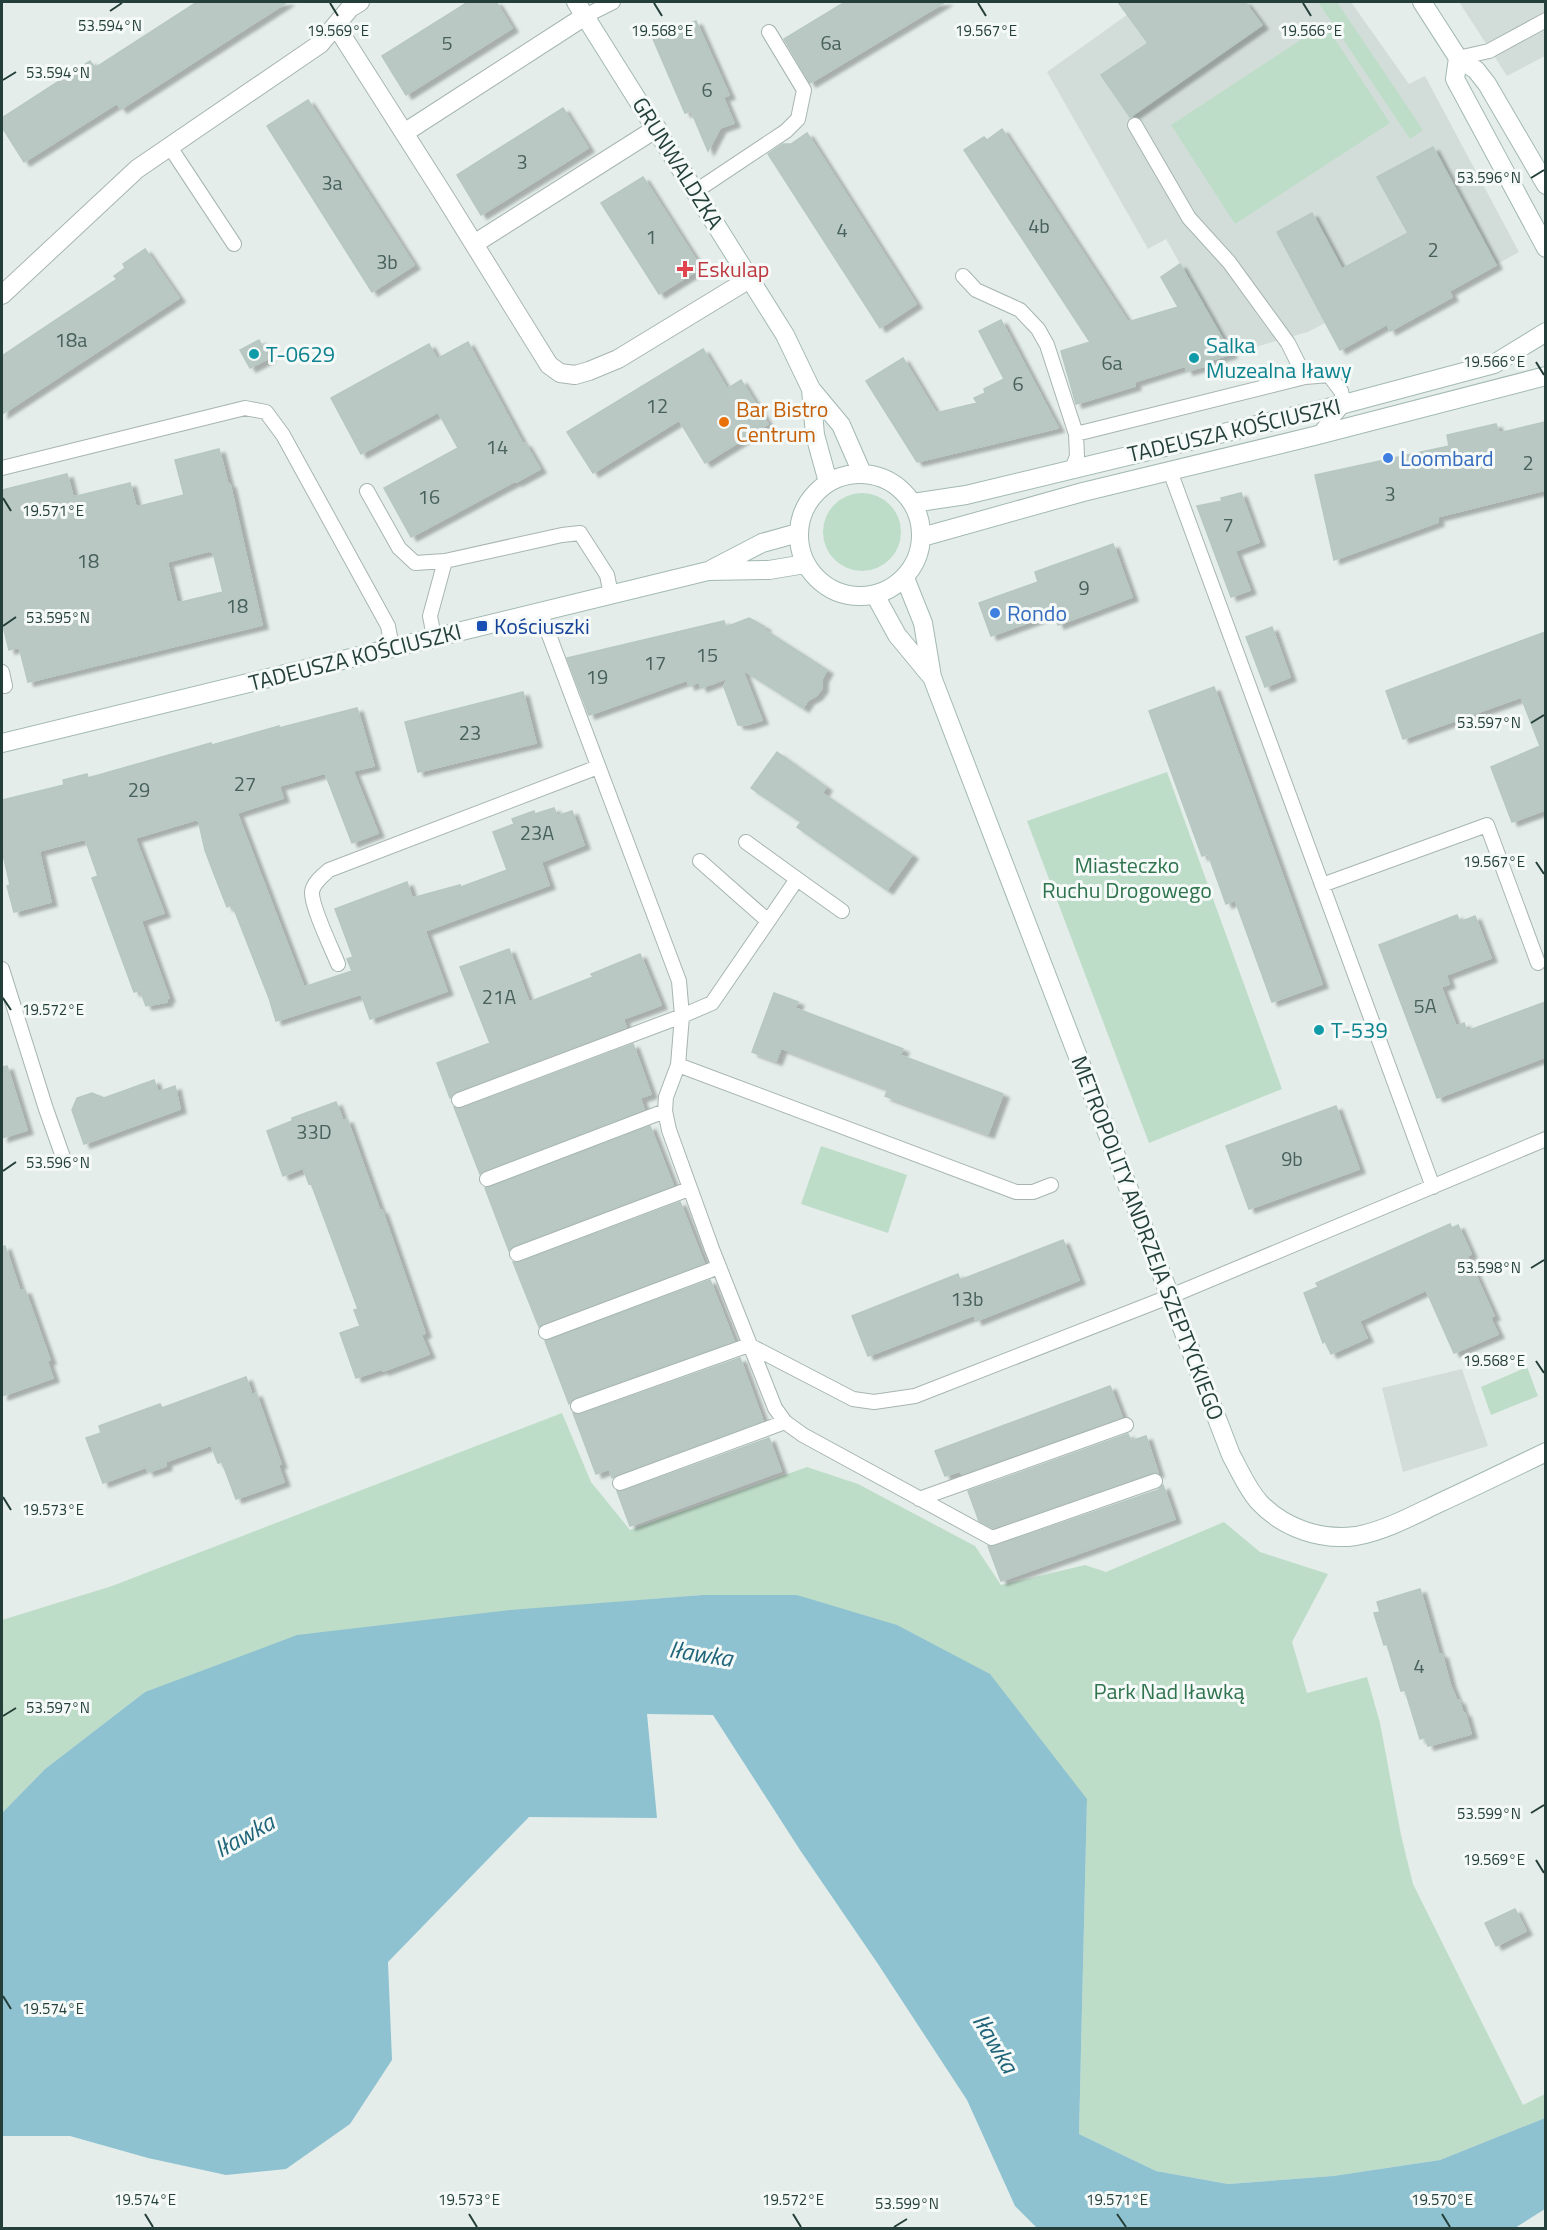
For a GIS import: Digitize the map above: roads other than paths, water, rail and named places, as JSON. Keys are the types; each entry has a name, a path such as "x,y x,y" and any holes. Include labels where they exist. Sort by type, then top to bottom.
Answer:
{"street":[{"path":"2,295 137,169 320,44 350,8 360,2"},
{"path":"1422,2 1458,58 1476,70 1487,84 1545,185"},
{"path":"404,133 581,9"},
{"name":"GRUNWALDZKA","path":"581,9 751,278 785,335 811,389 841,425 862,473"},
{"path":"336,26 549,365 560,373 574,375 618,359 751,278"},
{"path":"1458,58 1455,79 1545,248"},
{"path":"474,244 657,128"},
{"name":"TADEUSZA KOŚCIUSZKI","path":"913,503 966,495 1344,404 1494,364 1545,332"},
{"name":"TADEUSZA KOŚCIUSZKI","path":"922,537 1083,492 1318,435 1545,376"},
{"name":"GRUNWALDZKA","path":"811,389 815,435 828,483"},
{"path":"862,473 882,477 900,488 913,503 920,519 922,537 920,552 905,578 891,589 875,595 851,596 828,588 815,578 805,564 798,533 802,513 813,496 828,483 844,476 862,473"},
{"name":"TADEUSZA KOŚCIUSZKI","path":"708,571 762,543 798,533"},
{"name":"TADEUSZA KOŚCIUSZKI","path":"2,743 708,571 769,570 805,564"},
{"name":"METROPOLITY ANDRZEJA SZEPTYCKIEGO","path":"905,578 923,623 932,677 1232,1455 1245,1482 1259,1502 1281,1520 1303,1531 1328,1536 1356,1536 1386,1527 1545,1452"},
{"name":"METROPOLITY ANDRZEJA SZEPTYCKIEGO","path":"875,595 897,635 932,677"}],"lane":[{"path":"581,9 613,2"},
{"path":"1458,58 1489,51 1545,20"},
{"path":"696,192 786,131 798,119 804,90 768,32"},
{"path":"1135,125 1189,218 1229,262 1288,344 1305,377"},
{"path":"170,147 234,244"},
{"path":"963,276 976,290 1020,310 1038,329 1047,345 1076,434 1077,456 1072,469"},
{"path":"1076,434 1305,377 1329,375 1341,391 1344,404 1318,435"},
{"path":"2,468 245,408 266,412 283,435 388,626 392,647"},
{"path":"1170,471 1433,1187"},
{"path":"368,491 399,548 415,563 445,561 580,533 608,575 611,594"},
{"path":"434,637 430,616 445,561"},
{"path":"540,611 679,981 682,1016 678,1065 666,1097 665,1111 669,1130 689,1189 775,1408 785,1422 803,1435 992,1538 1155,1481"},
{"path":"2,672 5,686"},
{"path":"338,964 314,902 312,891 317,880 329,870 598,767"},
{"path":"1322,885 1487,825 1538,963"},
{"path":"746,842 842,911"},
{"path":"700,861 768,921"},
{"path":"459,1100 712,1003 797,879"},
{"path":"2,969 6,1000 63,1157"},
{"path":"678,1065 1016,1192 1033,1192 1051,1185"},
{"path":"487,1179 665,1111"},
{"path":"578,1406 749,1345 853,1399 874,1402 915,1396 1171,1296 1545,1139"},
{"path":"516,1254 689,1189"},
{"path":"546,1332 719,1267"},
{"path":"620,1483 785,1422"},
{"path":"919,1499 1126,1425"}],"water":[{"name":"Iławka","path":"702,1595 797,1595 897,1625 990,1674 1087,1799 1079,2134 1156,2171 1228,2184 1333,2176 1440,2160 1545,2118 1545,2209 1515,2228 1037,2228 1015,2206 967,2100 713,1715 647,1714 657,1818 529,1817 388,1962 392,2060 350,2124 286,2169 226,2175 148,2158 70,2136 2,2136 2,1813 45,1769 145,1692 297,1635 510,1610"}],"place":[{"name":"Eskulap","path":"685,269"},
{"name":"T-0629","path":"254,354"},
{"name":"Salka Muzealna Iławy","path":"1194,358"},
{"name":"Bar Bistro Centrum","path":"724,422"},
{"name":"Loombard","path":"1388,458"},
{"name":"Rondo","path":"995,613"},
{"name":"Kościuszki","path":"482,626"},
{"name":"T-539","path":"1319,1030"}],"park label":[{"name":"Miasteczko Ruchu Drogowego","path":"1127,878"},
{"name":"Park Nad Iławką","path":"1169,1691"}]}
